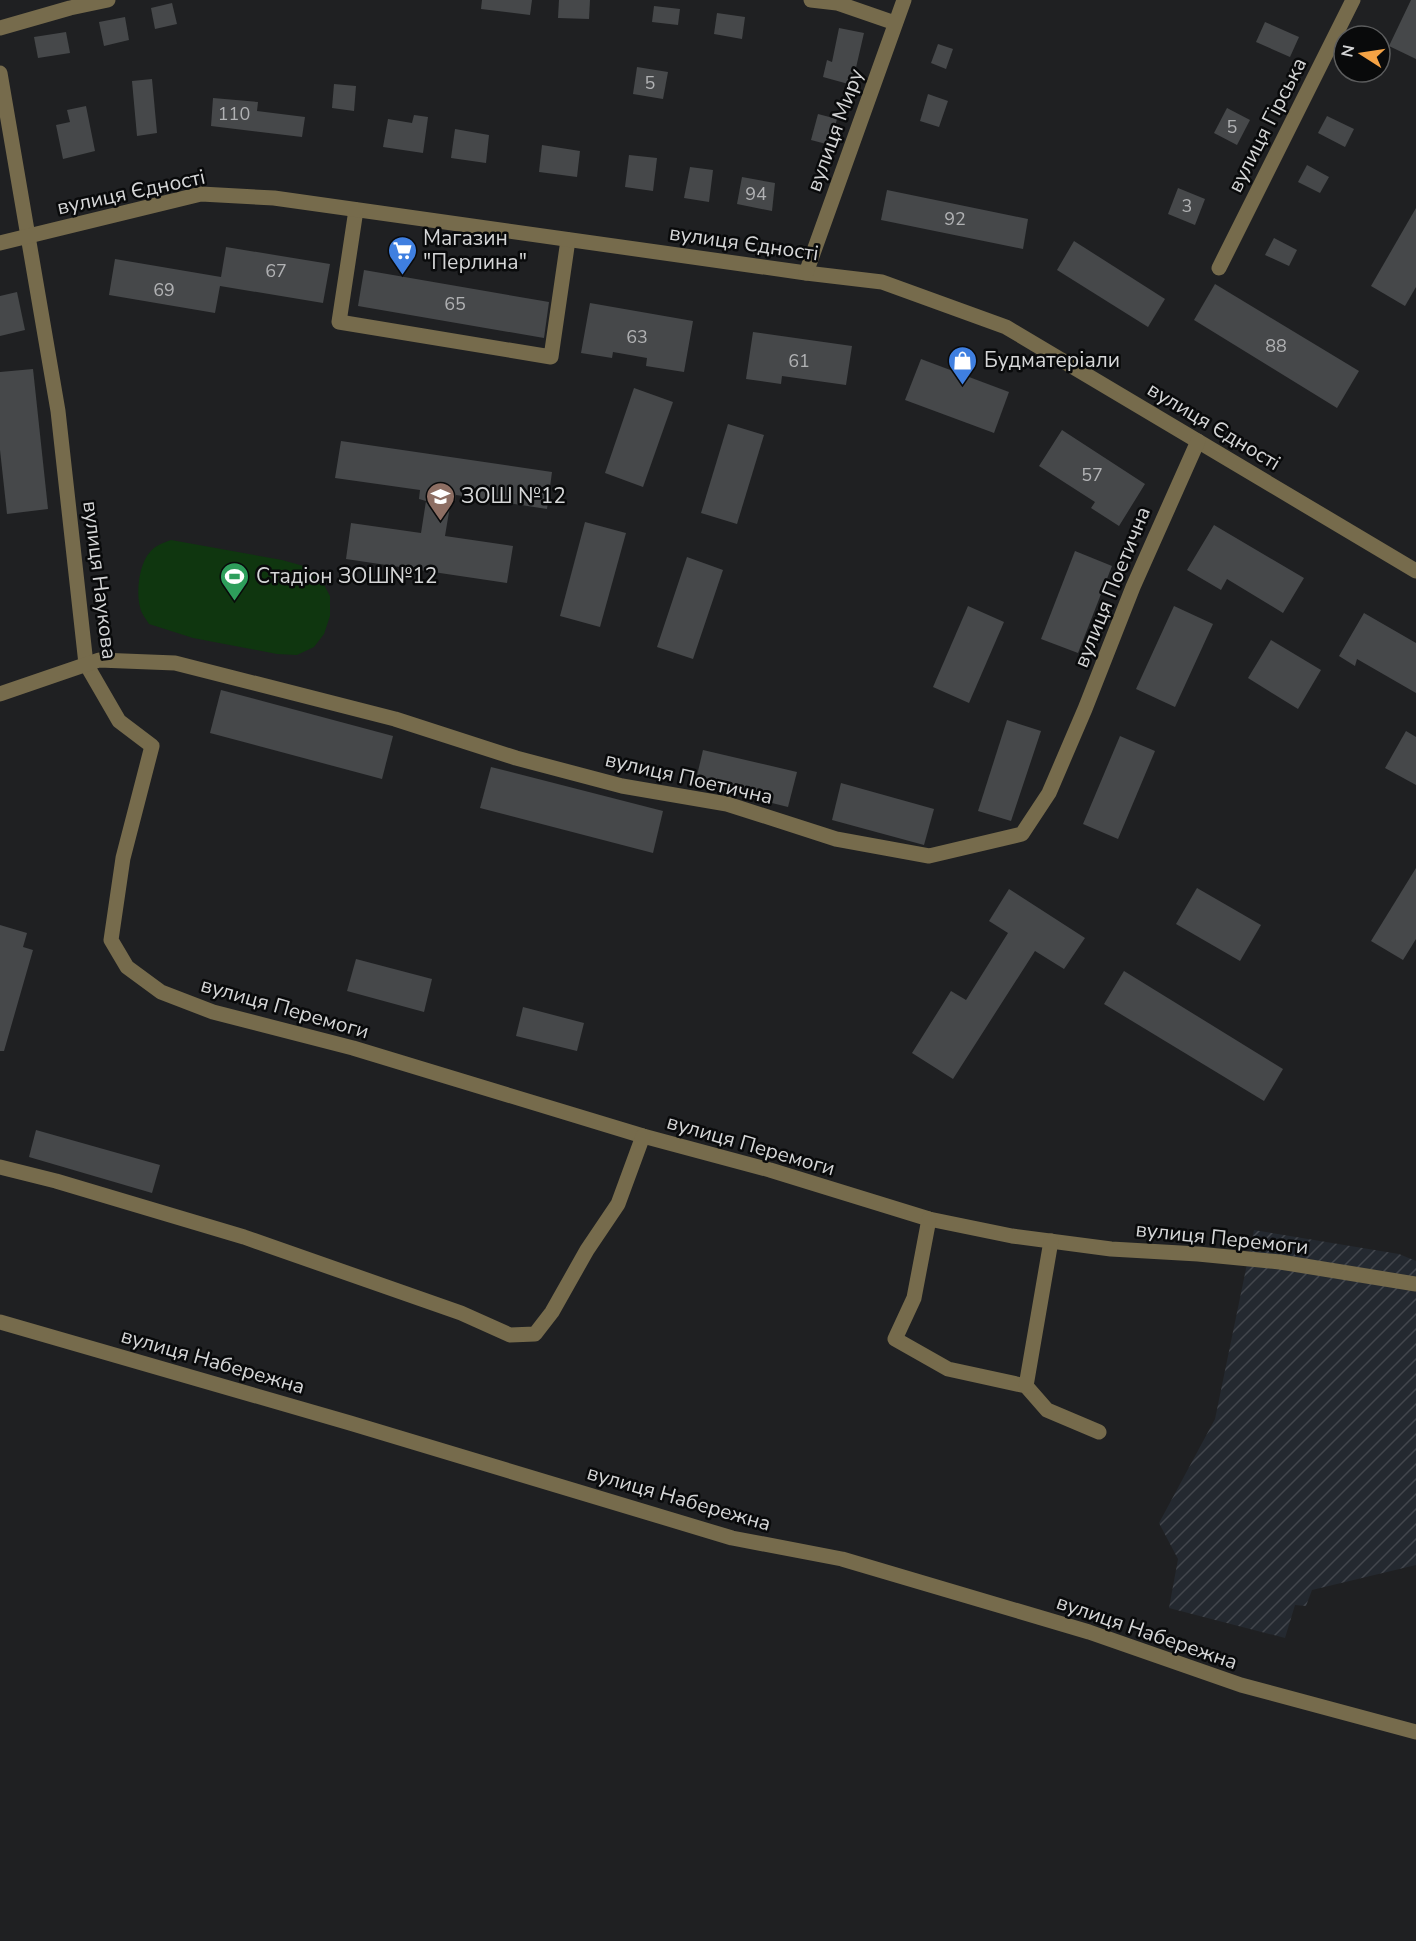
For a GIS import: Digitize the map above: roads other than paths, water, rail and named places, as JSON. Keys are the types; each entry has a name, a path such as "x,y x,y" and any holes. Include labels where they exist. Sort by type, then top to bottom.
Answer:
{"street":[{"path":"0,28 108,0"},
{"path":"811,0 837,3 895,24"},
{"name":"вулиця Миру","path":"806,273 904,0"},
{"name":"вулиця Гірська","path":"1219,268 1353,0"},
{"name":"вулиця Наукова","path":"0,73 58,411 86,664 119,721 152,746 123,858 111,940"},
{"name":"вулиця Єдності","path":"0,243 201,194 274,198 882,282 1006,327 1416,571"},
{"path":"356,210 339,322 551,357 568,240"},
{"name":"вулиця Поетична","path":"0,694 99,660 175,663 395,719 516,758 622,786 727,804 836,838 929,856 1022,834 1044,801 1085,709 1133,587 1198,441"},
{"name":"вулиця Перемоги","path":"111,940 127,967 161,992 213,1012 354,1048 643,1136 770,1170 929,1219 1012,1236 1111,1249 1280,1262 1416,1284"},
{"path":"0,1167 56,1181 244,1238 460,1313 510,1335 535,1334 552,1312 587,1250 618,1204 643,1136"},
{"path":"929,1219 914,1298 895,1339 948,1369 1026,1386 1047,1410 1099,1432"},
{"path":"1026,1386 1052,1241"},
{"name":"вулиця Набережна","path":"0,1322 350,1423 732,1538 843,1559 1089,1632 1241,1685 1416,1732"}],"place":[{"name":"Магазин \"Перлина\"","path":"402,276"},
{"name":"Будматеріали","path":"963,386"},
{"name":"ЗОШ №12","path":"440,522"},
{"name":"Стадіон ЗОШ№12","path":"235,602"}]}
